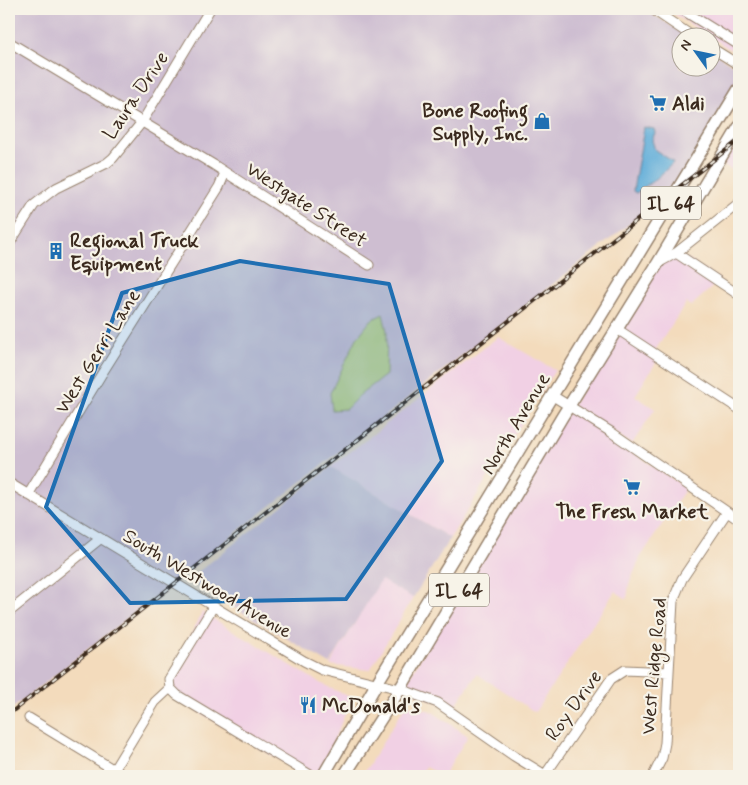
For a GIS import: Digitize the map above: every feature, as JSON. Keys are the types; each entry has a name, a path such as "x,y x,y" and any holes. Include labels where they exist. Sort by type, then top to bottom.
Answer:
{"main road":[{"name":"North Avenue","path":"323,776 739,89"},
{"name":"North Avenue","path":"344,776 400,689 739,127"}],"street":[{"name":"Laura Drive","path":"9,244 34,205 56,188 107,163 128,140 142,122 210,9"},
{"path":"652,9 680,28"},
{"path":"680,9 739,45"},
{"name":"Westgate Street","path":"9,42 225,173 369,265"},
{"path":"720,53 739,65"},
{"name":"West Gerri Lane","path":"28,496 101,375 219,187 225,173"},
{"path":"658,263 676,253 739,202"},
{"path":"676,253 739,295"},
{"path":"617,329 739,409"},
{"path":"553,396 611,432 739,520"},
{"name":"South Westwood Avenue","path":"9,483 304,661 322,670 400,689 445,707 514,756 546,776"},
{"name":"West Ridge Road","path":"653,776 660,764 663,752 672,616 677,590 727,512"},
{"path":"9,612 100,539"},
{"path":"213,607 169,679 170,688 177,695 312,776"},
{"name":"Roy Drive","path":"546,776 611,679 625,670 669,672"},
{"path":"112,773 156,702 170,688"},
{"path":"29,718 112,773 124,776"}],"highlighted area":[{"path":"240,261 389,284 442,461 346,599 130,603 46,507 122,293"}],"shaded area":[{"path":"9,9 644,9 675,28 670,28 670,78 720,78 720,57 739,69 739,89 679,185 9,711"},
{"path":"666,9 739,9 739,55 720,43 720,28 696,28"},
{"path":"739,143 739,174 719,162 725,154"},
{"path":"678,253 720,280 691,306 686,303 652,355 658,359 635,396 655,409 632,444 572,406 659,265"},
{"path":"498,337 555,370 450,538 331,467"},
{"path":"569,410 686,488 640,558 629,584 627,599 615,591 535,712 477,674 453,709 403,688"},
{"path":"331,467 450,538 413,598 381,580 330,664 188,580"},
{"path":"381,579 413,598 370,670 330,665"},
{"path":"202,612 320,683 352,698 318,776 307,776 164,691"},
{"path":"411,706 431,711 468,736 443,776 425,767 418,776 362,776 404,708"}],"green space":[{"path":"383,314 387,331 386,375 360,395 346,409 332,410 330,393 357,338 371,320"}],"water":[{"path":"644,127 654,129 655,133 652,140 655,150 673,163 657,178 636,193 633,191"}],"railway":[{"path":"9,714 739,140"}],"place":[{"name":"Aldi","path":"658,103"},
{"name":"Bone Roofing Supply, Inc.","path":"542,121"},
{"name":"Regional Truck Equipment","path":"56,251"},
{"name":"The Fresh Market","path":"632,487"},
{"name":"McDonald's","path":"308,705"}]}
